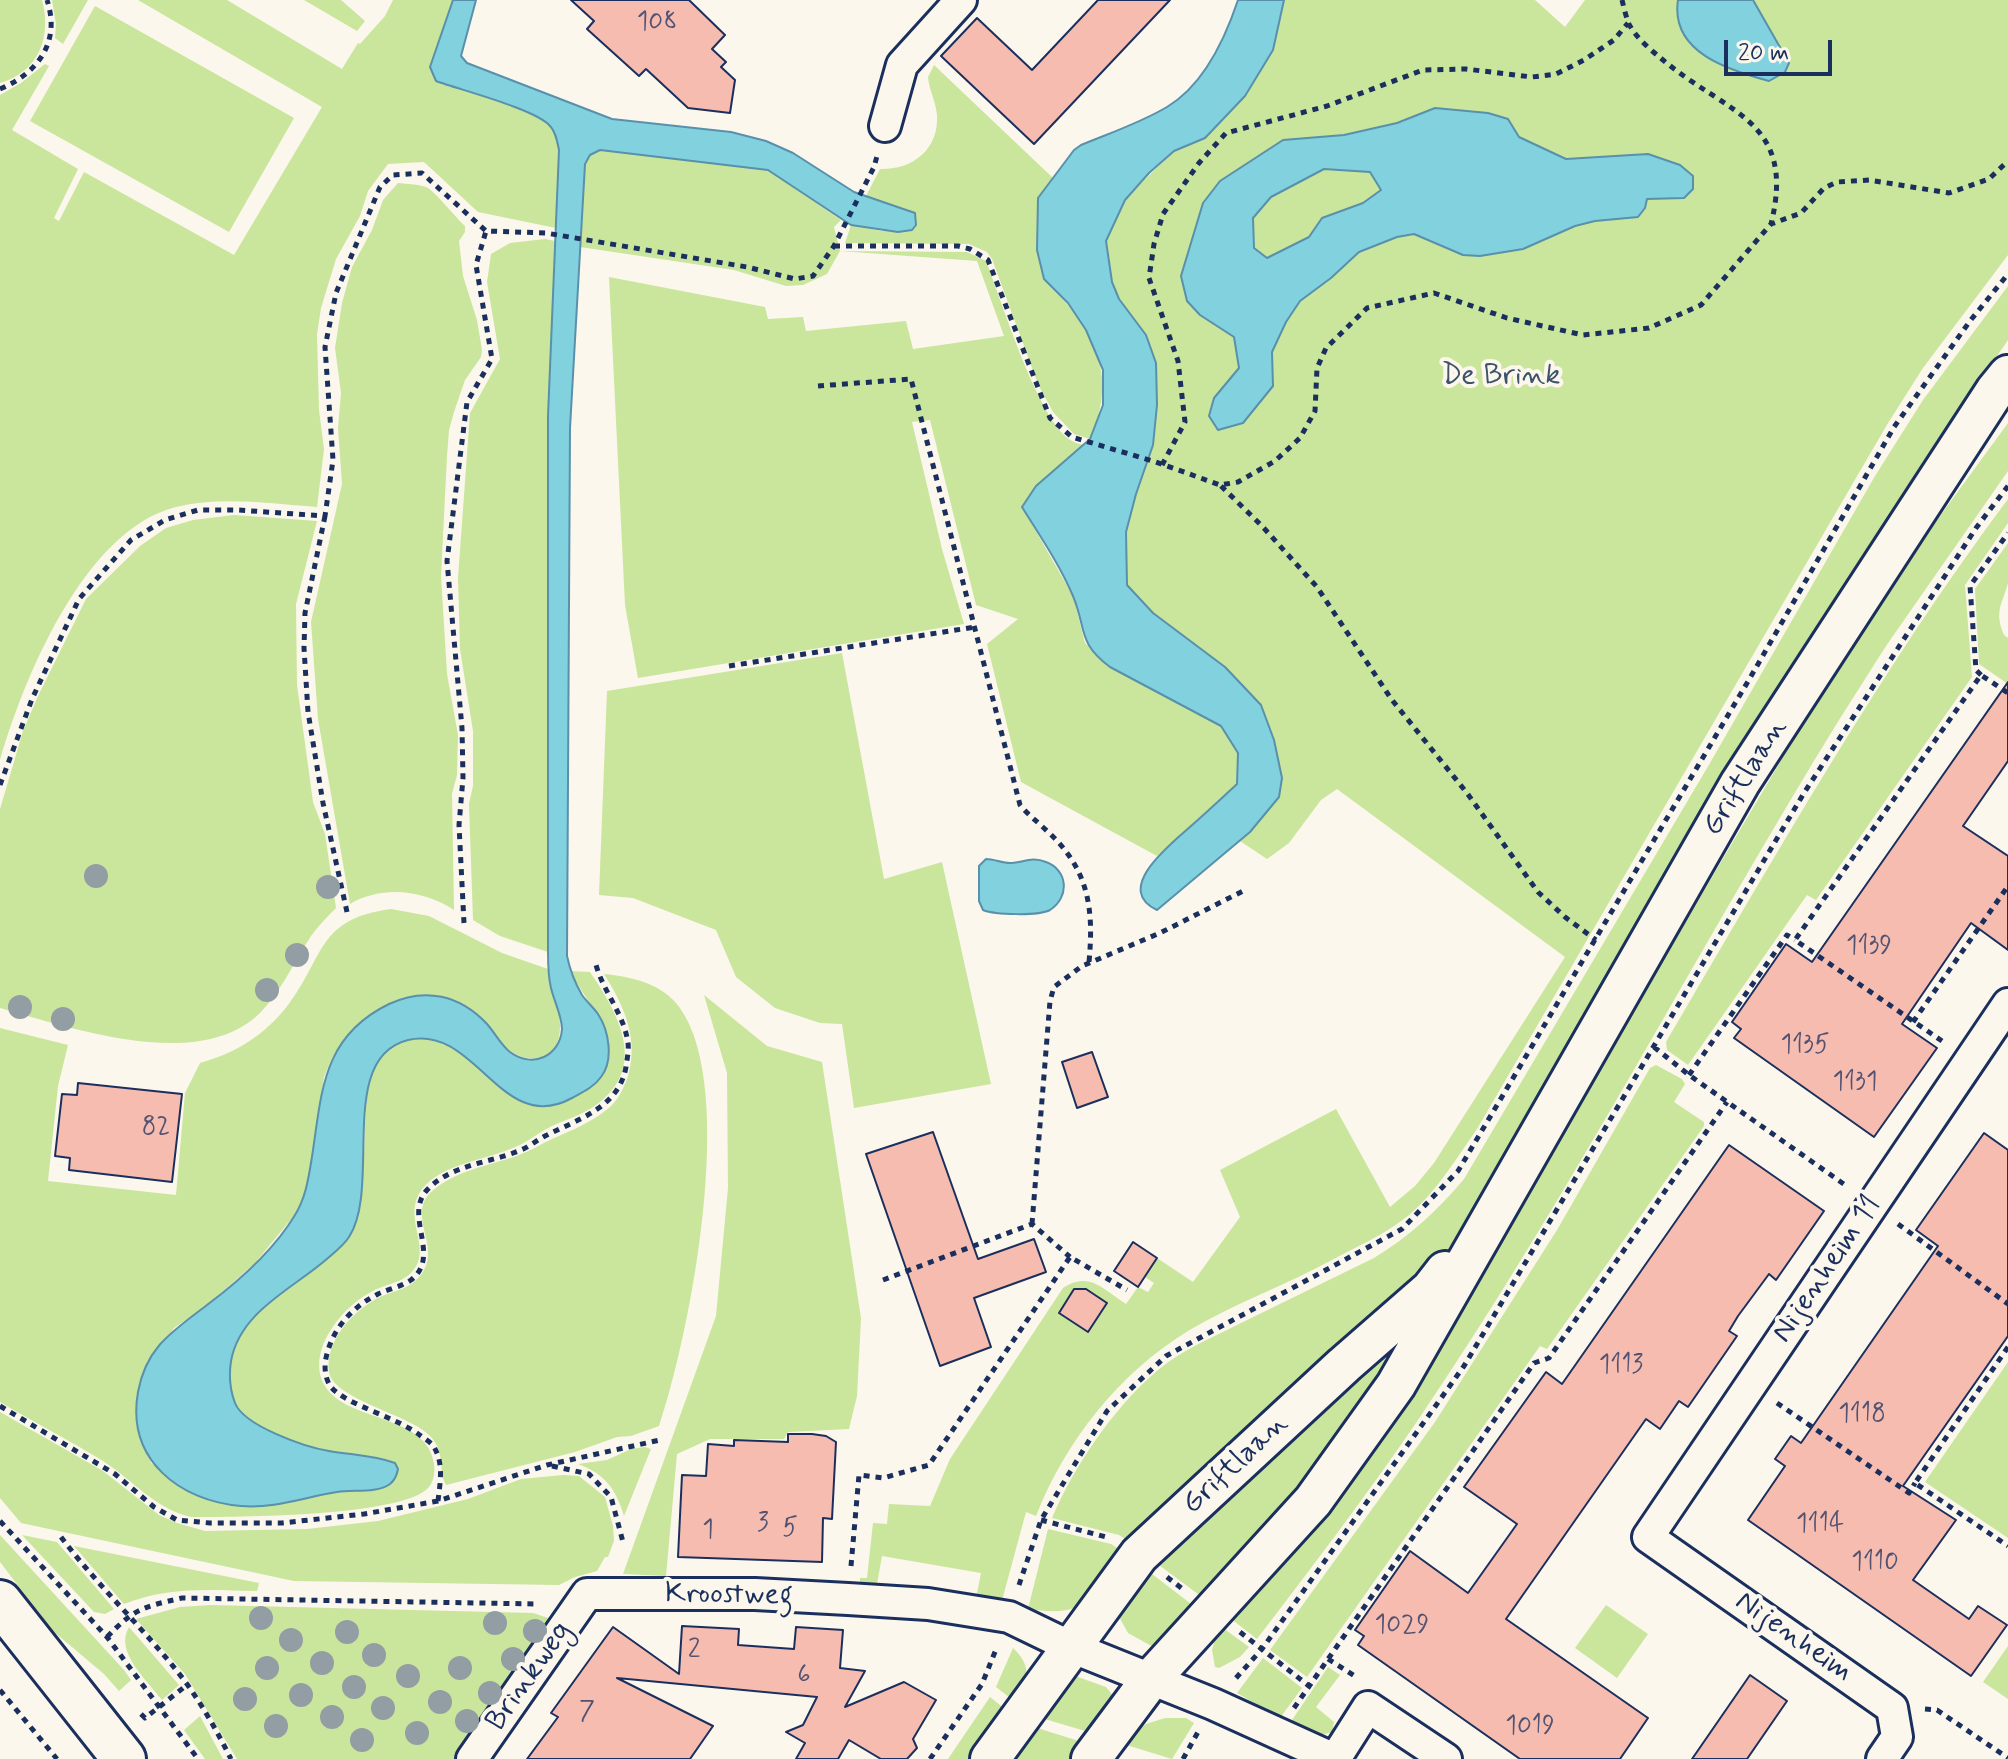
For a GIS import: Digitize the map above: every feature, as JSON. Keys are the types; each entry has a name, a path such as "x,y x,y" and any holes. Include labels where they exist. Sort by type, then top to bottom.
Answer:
{"main road":[{"path":"0,1602 124,1759"}],"street":[{"path":"885,126 902,65 961,0"},
{"name":"Griftlaan","path":"1091,1759 1150,1680 1313,1501 1396,1385 1740,783 2008,375"},
{"name":"Nijenheim 11","path":"1648,1537 2008,1004"},
{"name":"Griftlaan","path":"990,1759 1139,1555 1344,1365 1431,1289 1505,1193"},
{"name":"Nijenheim","path":"1648,1537 1892,1708"},
{"name":"Kroostweg","path":"587,1594 755,1594 848,1599 928,1604 1009,1617 1071,1647 1334,1759 1368,1707 1446,1759"},
{"name":"Brinkweg","path":"472,1759 587,1594"},
{"path":"1882,1759 1897,1737 1892,1708"}],"path":[{"path":"0,89 33,69 46,53 51,35 47,0"},
{"path":"1220,485 1238,482 1275,461 1300,438 1315,411 1317,368 1326,348 1367,308 1434,293 1507,318 1583,335 1649,328 1701,305 1771,224 1778,197 1776,175 1772,151 1755,125 1678,73 1655,53 1628,23 1622,0"},
{"path":"1159,463 1185,422 1178,361 1149,278 1154,244 1163,214 1199,163 1226,133 1327,106 1423,70 1466,69 1532,77 1556,74 1614,40 1628,23"},
{"path":"1771,224 1801,213 1824,188 1837,182 1869,180 1949,193 1989,179 2008,161"},
{"path":"347,912 323,803 308,712 305,613 333,460 325,347 336,293 380,187 393,175 422,173 486,231 546,233 593,239 747,267 795,279 813,276 834,246 866,184"},
{"path":"464,923 459,825 463,778 462,728 447,561 467,402 492,359 476,265 486,231"},
{"path":"834,246 958,246 988,260 1050,418 1072,437 1220,485 1317,587 1392,700 1467,793 1538,892 1596,940"},
{"path":"930,1759 982,1684 1009,1617 1041,1520 1107,1411 1166,1356 1402,1229 1458,1171 1894,427 2008,274"},
{"path":"818,386 911,379 1020,805 1031,819 1048,831 1077,866 1089,898 1092,938 1089,962"},
{"path":"2008,486 1976,528 1804,793 1654,1047 2008,1304"},
{"path":"0,785 32,699 79,599 131,540 165,520 198,510 325,516"},
{"path":"2008,533 1970,586 1976,670 2008,693"},
{"path":"729,666 975,627"},
{"path":"1795,940 1981,675"},
{"path":"1913,1022 2008,886"},
{"path":"1032,1224 1050,1001 1054,987 1089,962 1160,933 1245,890"},
{"path":"1689,1075 1787,935 1970,1059"},
{"path":"438,1501 441,1471 434,1446 406,1424 338,1394 328,1384 325,1370 329,1350 347,1316 377,1294 413,1279 421,1267 424,1246 417,1213 425,1192 468,1166 522,1150 548,1134 572,1125 608,1102 624,1075 629,1046 622,1017 600,979 596,965"},
{"path":"1278,1733 1534,1363 1549,1358 1727,1102"},
{"path":"1032,1224 1070,1257 1127,1290"},
{"path":"883,1280 1032,1224"},
{"path":"848,1599 859,1475 883,1478 929,1465 1070,1257"},
{"path":"1750,1384 1909,1493 2008,1347"},
{"path":"0,1406 115,1474 154,1507 177,1520 210,1523 282,1523 364,1514 438,1501 547,1465 660,1440"},
{"path":"547,1465 589,1474 611,1497 623,1542"},
{"path":"1915,1483 2008,1546"},
{"path":"0,1521 107,1637 198,1759"},
{"path":"61,1537 187,1685 208,1715 231,1759"},
{"path":"107,1637 128,1615 141,1608 182,1598 539,1604 587,1594"},
{"path":"135,1707 145,1718 187,1685"},
{"path":"0,1690 57,1759"},
{"path":"1892,1708 1937,1710 2008,1758"}],"green space":[{"path":"0,0 42,0 45,27 33,61 13,78 0,83"},
{"path":"52,0 88,0 63,44 55,38"},
{"path":"138,0 227,0 342,69 358,43 385,16 393,0 453,0 430,67 436,81 520,109 548,125 555,134 560,154 556,228 478,212 424,162 388,164 368,191 360,216 336,259 321,308 317,334 319,410 324,449 317,507 211,502 176,507 143,521 113,545 86,576 62,611 25,689 0,760 0,95 45,64 49,66 12,130 78,169 54,218 59,221 84,172 234,255 322,107"},
{"path":"304,0 341,0 365,21 357,31"},
{"name":"De Brink","path":"1284,0 1535,0 1565,27 1585,0 2008,0 2008,255 1923,368 1888,423 1477,1129 1428,1196 1409,1215 1381,1234 1188,1331 1139,1367 1117,1388 1062,1462 1036,1516 1026,1512 1001,1604 976,1598 981,1573 882,1556 877,1584 860,1582 860,1578 867,1578 873,1523 887,1524 889,1504 930,1506 950,1459 1063,1288 1081,1281 1096,1284 1126,1304 1138,1287 1148,1292 1154,1283 1145,1277 1157,1258 1193,1282 1240,1217 1220,1170 1336,1109 1390,1207 1415,1186 1434,1163 1565,957 1337,789 1321,800 1289,843 1267,859 1240,841 1279,797 1123,591 1115,538 1144,350 1108,277 1106,241 1119,205 1174,151 1186,146 1281,18"},
{"path":"95,6 294,118 229,232 30,121"},
{"path":"934,65 1053,178 1038,198 1044,279 1076,315 1096,352 1102,392 1099,415 1090,439 1074,434 1053,412 1038,384 987,252 969,244 845,243 851,225 882,231 912,230 915,213 866,196 880,169 913,162 928,148 937,115 928,77"},
{"path":"600,150 768,170 841,220 834,227 840,251 827,274 803,285 786,286 734,270 580,247 585,164 590,155"},
{"path":"398,183 430,189 465,226 459,241 463,276 477,320 482,350 481,357 465,380 449,430 441,576 447,674 458,735 457,775 452,794 454,910 429,898 403,892 376,894 350,904 318,719 311,622 342,484 338,428 341,393 335,348 352,267 372,230 383,200"},
{"path":"545,239 555,241 547,685 548,952 500,936 473,920 469,804 473,786 473,731 460,649 458,578 470,413 500,359 487,282 491,254 510,243"},
{"path":"840,251 967,252 986,261 1034,387 1059,430 1072,441 1084,445 1022,507 1073,596 1085,643 1110,667 1221,726 1238,753 1237,784 1157,856 1021,782 987,644 1018,619 976,605 930,420 912,422 942,549 964,624 638,678 625,605 609,277 765,307 768,319 803,317 806,331 906,321 913,349 1004,336 977,261"},
{"path":"2008,286 2008,340 1905,490 1743,747 1453,1248 1424,1281 1140,1548 1119,1535 1052,1518 1073,1476 1100,1434 1132,1395 1167,1363 1204,1341 1374,1258 1422,1222 1464,1179 1710,763 1875,476 1923,400"},
{"path":"2008,423 2008,471 1886,646 1839,720 1581,1161 1474,1335 1399,1448 1257,1639 1230,1618 1453,1314 1814,705 1910,557"},
{"path":"2008,499 2008,523 1965,585 1972,677 1816,900 1807,895 1688,1065 1667,1050 1666,1042 1872,697"},
{"path":"234,515 317,521 296,604 297,685 313,802 325,834 336,908 311,936 260,1013 234,1031 204,1040 170,1043 134,1040 62,1026 0,1008 0,809 23,731 38,696 86,599 140,546 166,528 193,520"},
{"path":"2008,543 2008,583 1999,614 2004,635 2008,638 2008,684 1979,664 1975,589"},
{"path":"842,653 884,879 942,862 991,1084 854,1108 842,1024 820,1023 775,1008 736,977 716,930 633,898 599,895 607,691"},
{"path":"391,909 429,916 502,953 548,969 559,1014 556,1046 549,1056 524,1058 506,1048 475,1012 354,1029 332,1058 324,1077 307,1189 297,1212 255,1263 206,1306 174,1328 140,1380 138,1422 151,1463 243,1507 386,1486 388,1460 318,1449 253,1422 235,1403 230,1372 234,1345 244,1327 350,1236 360,1199 368,1087 376,1062 384,1052 410,1040 438,1042 464,1055 507,1093 606,1032 570,971 590,972 618,1022 625,1057 621,1074 612,1090 585,1112 547,1128 520,1145 453,1168 431,1180 416,1200 414,1212 420,1255 417,1265 406,1277 371,1292 349,1308 338,1319 323,1345 320,1373 325,1386 335,1398 417,1436 428,1448 434,1464 429,1487 413,1497 354,1510 242,1517 191,1517 178,1513 155,1501 103,1461 0,1402 0,1028 68,1045 58,1086 48,1181 176,1195 185,1093 200,1063 238,1048 270,1025 288,1005 326,942 336,931 349,921"},
{"path":"604,974 636,979 673,999 697,1046 706,1095 707,1152 695,1275 684,1333 659,1426 575,1452 446,1485 435,1442 419,1427 343,1390 329,1372 331,1350 349,1320 358,1312 376,1299 410,1285 424,1271 428,1248 422,1214 430,1193 461,1174 523,1153 582,1125 616,1100 628,1076 631,1035 618,998"},
{"path":"704,995 767,1046 822,1062 861,1318 857,1396 849,1429 788,1432 784,1439 710,1439 677,1454 666,1576 623,1574 716,1316 728,1188 727,1073"},
{"path":"1656,1065 1682,1079 1685,1084 1674,1102 1704,1122 1704,1126 1547,1349 1540,1346 1307,1677 1270,1650 1435,1422 1557,1230 1650,1068"},
{"path":"1409,1323 1343,1442 1206,1600 1155,1562"},
{"path":"2008,1362 2008,1538 1925,1482"},
{"path":"0,1412 103,1471 159,1515 205,1531 307,1529 378,1521 468,1499 521,1479 563,1475 579,1476 605,1497 614,1541 608,1557 597,1571 559,1585 294,1581 21,1523 0,1498"},
{"path":"631,1449 651,1449 624,1516 608,1484 578,1464 607,1460"},
{"path":"1048,1529 1111,1544 1133,1558 1088,1602 1064,1610 1028,1609"},
{"path":"0,1535 124,1670 131,1680 119,1691 104,1674 53,1631 0,1562"},
{"path":"22,1535 57,1542 114,1609 105,1614 94,1612"},
{"path":"74,1546 259,1583 257,1591 173,1592 124,1604"},
{"path":"1148,1571 1199,1610 1155,1648 1128,1633 1118,1615"},
{"path":"211,1605 533,1613 548,1618 546,1632 456,1759 237,1759 185,1674 136,1619 180,1607"},
{"path":"1606,1605 1648,1634 1617,1678 1575,1648"},
{"path":"1219,1625 1249,1647 1240,1657 1219,1668 1215,1667 1212,1650"},
{"path":"129,1627 179,1685 162,1700 129,1656 125,1636"},
{"path":"2008,1646 2008,1699 1983,1682"},
{"path":"1013,1648 1023,1661 1027,1674 1018,1704 996,1687"},
{"path":"1263,1658 1302,1688 1280,1718 1237,1693"},
{"path":"1328,1667 1340,1675 1316,1707 1334,1722 1332,1732 1317,1736 1290,1723"},
{"path":"1078,1677 1106,1687 1114,1697 1102,1736 1038,1717 1067,1678"},
{"path":"990,1697 1011,1714 975,1759 948,1759"},
{"path":"200,1716 223,1759 205,1759 184,1730"},
{"path":"1165,1718 1186,1718 1194,1723 1172,1759 1120,1743 1146,1724"},
{"path":"1034,1727 1095,1746 1084,1759 999,1759"}],"water":[{"path":"453,0 476,0 461,56 467,63 612,119 731,132 766,141 793,153 854,192 915,213 916,225 912,230 898,232 851,225 768,170 600,150 590,155 585,164 570,428 567,956 579,990 598,1014 605,1029 608,1062 601,1077 592,1086 572,1098 547,1106 526,1103 507,1093 452,1048 432,1039 408,1040 386,1052 373,1071 366,1097 362,1187 358,1215 349,1237 328,1258 256,1315 236,1343 230,1377 235,1403 250,1420 262,1427 318,1449 395,1463 397,1473 390,1484 378,1489 337,1492 265,1506 241,1506 197,1496 162,1473 149,1457 140,1438 136,1416 138,1392 147,1363 163,1341 255,1264 295,1215 306,1190 322,1093 336,1052 366,1018 389,1004 416,996 441,997 465,1006 487,1024 510,1052 519,1057 536,1059 551,1053 562,1029 548,970 548,416 559,150 554,131 530,113 436,81 430,67"},
{"path":"1238,0 1284,0 1273,50 1245,96 1205,138 1174,151 1125,200 1106,241 1112,282 1119,299 1146,335 1156,363 1157,405 1153,445 1126,532 1127,585 1153,613 1225,667 1261,705 1274,740 1282,778 1279,797 1250,832 1157,910 1145,901 1141,890 1143,879 1160,855 1237,784 1238,753 1221,726 1110,667 1092,650 1068,584 1022,507 1036,486 1090,439 1103,405 1103,370 1086,330 1068,303 1044,279 1037,250 1038,198 1081,145 1136,123 1180,98 1212,60"},
{"path":"1678,0 1753,0 1789,63 1785,72 1769,81 1736,71 1705,56 1692,46 1683,33 1678,18"},
{"path":"1435,108 1488,113 1508,119 1519,137 1566,159 1648,154 1680,165 1693,176 1693,189 1684,198 1647,199 1638,217 1575,226 1523,249 1480,256 1463,255 1414,234 1397,237 1359,252 1300,301 1272,352 1273,386 1243,423 1218,430 1209,416 1214,398 1239,368 1234,337 1200,315 1187,301 1181,276 1203,203 1220,181 1283,140 1344,135 1397,123","holes":["1324,169 1370,172 1381,190 1363,203 1322,218 1309,237 1267,258 1254,248 1253,218 1271,197"]},
{"path":"986,859 1010,863 1031,860 1046,862 1062,877 1061,898 1050,910 1037,913 1007,914 983,910 979,901 979,866"}],"building":[{"path":"571,0 689,0 725,35 712,49 726,62 721,67 735,80 730,113 688,108 646,69 639,76 587,29 594,21"},
{"path":"1098,0 1170,0 1034,144 941,56 977,18 1032,70"},
{"path":"2008,682 2008,761 1963,826 2008,856 2008,950 1971,923 1902,1024 1937,1048 1874,1137 1734,1038 1741,1029 1732,1022 1786,944 1812,962"},
{"path":"1092,1052 1108,1097 1077,1108 1062,1062"},
{"path":"78,1083 182,1094 172,1182 69,1170 70,1158 55,1156 62,1094 77,1095"},
{"path":"933,1132 978,1259 1034,1239 1046,1272 974,1298 991,1347 940,1366 866,1154"},
{"path":"1984,1133 2008,1150 2008,1336 1903,1486 1956,1520 1913,1580 1969,1619 1978,1606 2007,1625 1971,1676 1748,1520 1785,1466 1775,1459 1791,1436 1801,1443 1938,1246 1916,1230"},
{"path":"1729,1145 1824,1211 1776,1280 1769,1274 1738,1316 1729,1331 1737,1336 1688,1407 1679,1401 1660,1429 1646,1419 1506,1619 1648,1718 1620,1759 1520,1759 1358,1645 1364,1636 1355,1630 1410,1551 1468,1593 1517,1524 1464,1487 1546,1372 1562,1384"},
{"path":"1133,1242 1157,1258 1138,1287 1114,1271"},
{"path":"1074,1289 1086,1289 1107,1303 1088,1332 1059,1313"},
{"path":"788,1434 826,1436 836,1442 832,1519 823,1518 822,1562 678,1557 682,1475 706,1476 708,1444 734,1446 734,1440 788,1442"},
{"path":"682,1626 739,1629 738,1645 794,1649 796,1627 843,1630 840,1668 865,1671 845,1707 904,1682 936,1700 913,1739 917,1748 907,1759 881,1759 849,1740 838,1759 796,1759 805,1743 786,1732 803,1725 817,1697 617,1678 713,1726 690,1759 527,1759 558,1717 551,1713 613,1627 679,1674"},
{"path":"1750,1675 1787,1701 1747,1759 1692,1759"}]}
